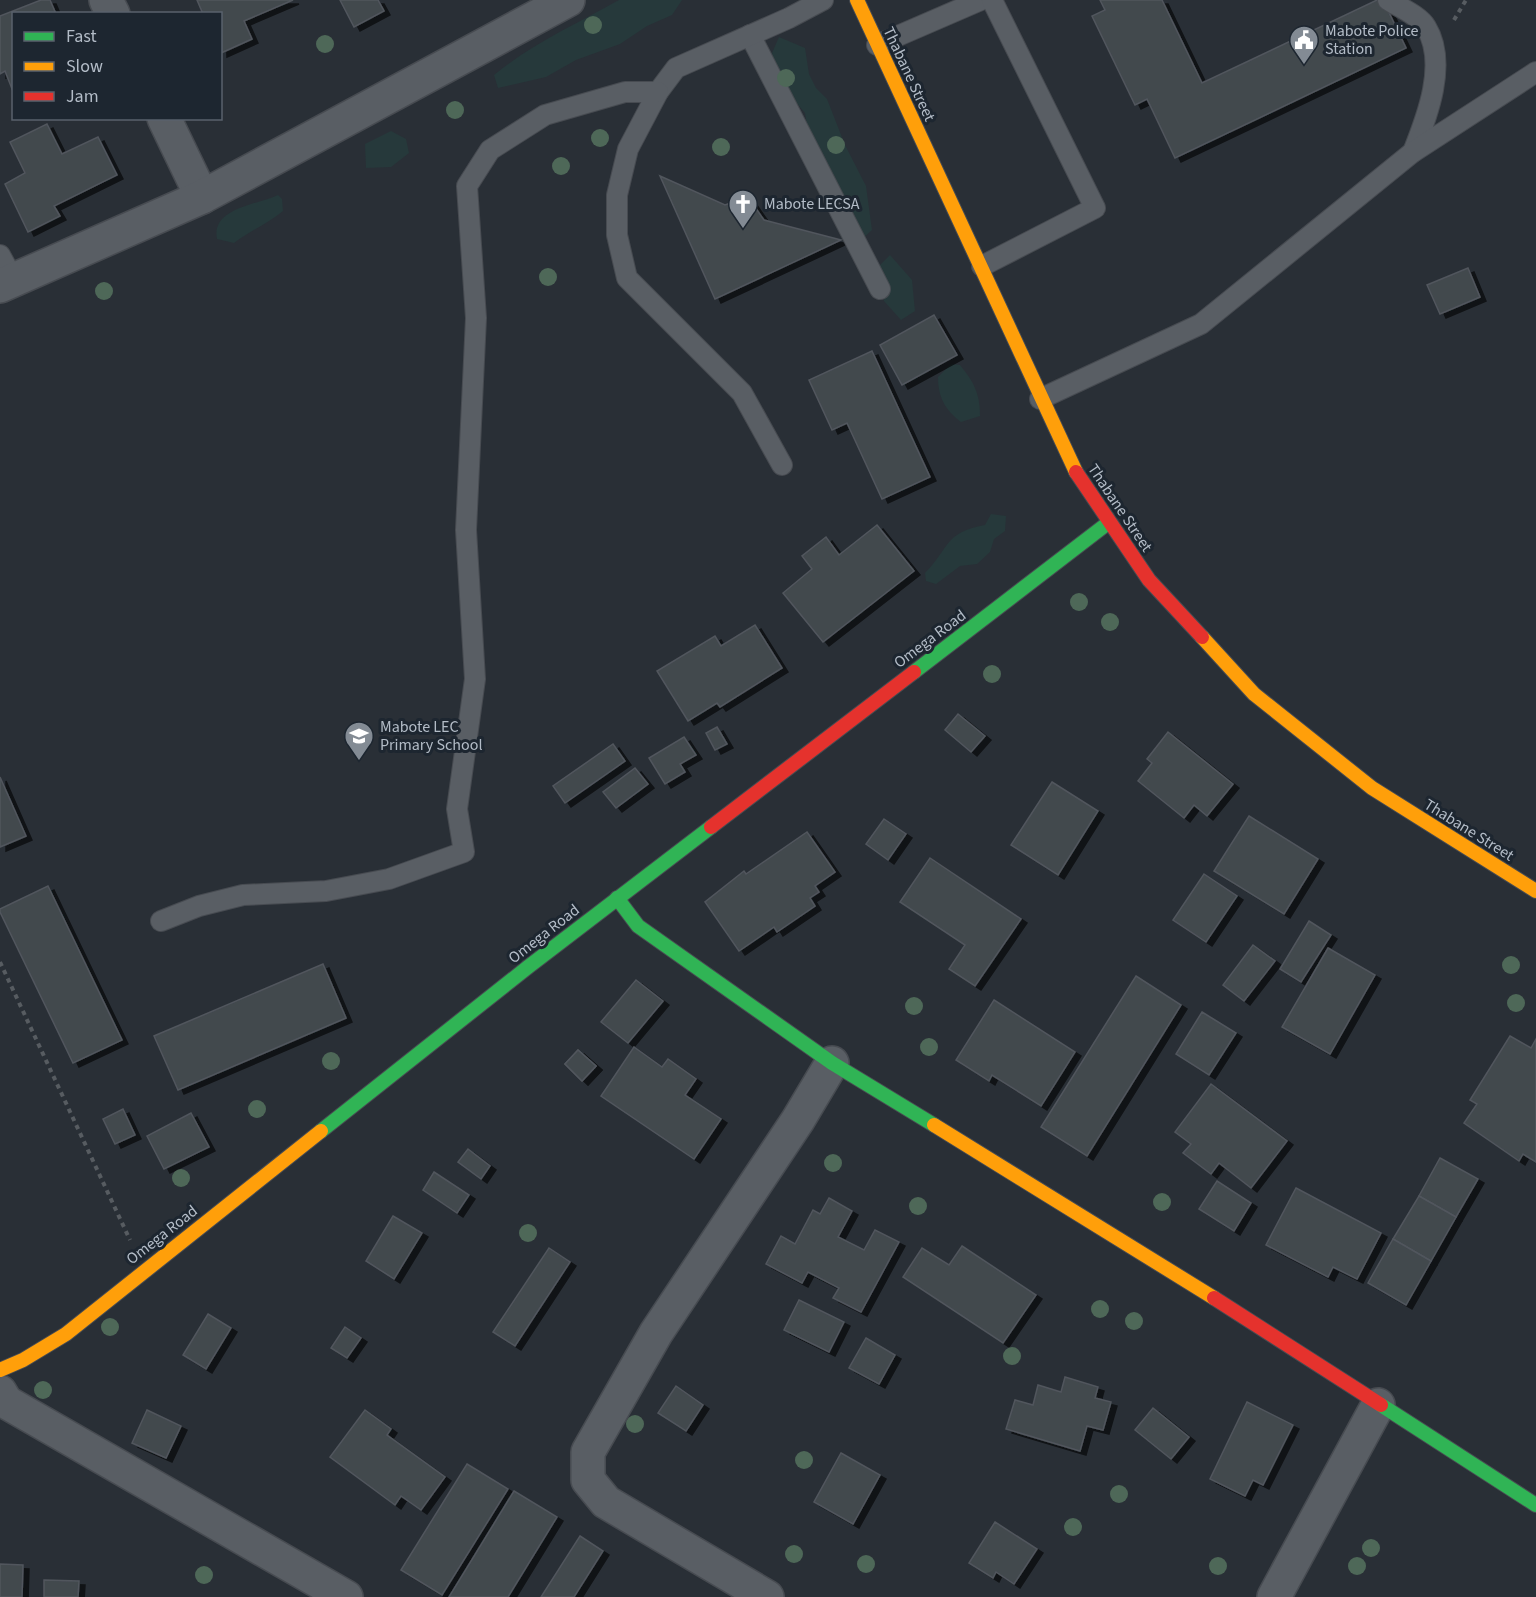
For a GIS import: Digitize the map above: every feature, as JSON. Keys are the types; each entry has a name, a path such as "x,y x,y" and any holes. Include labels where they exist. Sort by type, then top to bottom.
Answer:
{"street":[{"name":"Thabane Street","path":"857,0 982,266 1069,460 1108,523 1149,580 1254,694 1372,788 1536,891"},
{"path":"4,273 202,197 565,1"},
{"path":"165,120 202,197"},
{"name":"Omega Road","path":"0,1370 23,1360 66,1334 617,898 1108,523"},
{"path":"617,898 638,926 832,1063 1120,1238 1536,1505"},
{"path":"767,1597 606,1502 588,1480 588,1452 657,1333 798,1120 832,1063"},
{"path":"0,1392 6,1402 346,1597"},
{"path":"1274,1597 1378,1404"}],"lane":[{"path":"782,465 742,393 627,278 616,235 617,195 627,149 658,92 676,68 823,0"},
{"path":"877,45 981,0"},
{"path":"982,266 1095,208 992,0"},
{"path":"1389,0 1425,25 1434,50 1432,101 1413,152"},
{"path":"750,35 880,289"},
{"path":"1040,399 1200,324 1413,152 1536,72"},
{"path":"161,921 199,906 243,895 326,891 389,879 464,852 457,809 476,679 466,530 476,318 467,186 490,150 545,115 625,92 658,92"}],"path":[{"path":"0,962 144,1270"}],"shaded area":[{"path":"619,0 682,0 672,15 647,26 620,44 576,60 546,77 498,88 494,75 508,64 539,44"},
{"path":"779,37 805,48 809,74 816,88 827,99 845,145 866,186 872,230 862,239 810,144 805,113 777,80 772,53"},
{"path":"391,131 406,139 409,153 391,167 366,168 365,144"},
{"path":"278,195 282,199 283,211 277,216 234,243 217,239 217,229 221,220 228,214"},
{"path":"890,255 912,280 915,311 901,320 884,301 879,266"},
{"path":"951,364 960,365 969,377 979,401 980,416 961,422 943,402 938,377"},
{"path":"991,514 1006,516 1005,531 994,539 990,552 977,564 960,566 936,584 926,581 925,573 954,537 971,528 985,525"}],"building":[{"path":"41,0 50,0 55,12 12,12 12,89 5,71 0,74 0,16"},
{"path":"197,0 293,0 244,21 252,39 222,53 222,12 202,12"},
{"path":"340,0 378,0 384,11 354,27"},
{"name":"Mabote Police Station","path":"1100,0 1162,0 1202,83 1377,0 1383,0 1406,48 1175,158 1147,99 1135,105 1092,16 1105,10"},
{"path":"47,124 62,154 98,137 117,175 54,206 60,216 28,232 5,184 25,173 10,142"},
{"name":"Mabote LECSA","path":"660,176 725,205 748,197 764,220 841,240 715,299"},
{"path":"1468,268 1480,297 1440,314 1427,285"},
{"path":"934,315 957,355 902,385 880,345"},
{"path":"872,351 930,477 882,499 847,423 832,430 809,380"},
{"path":"877,525 914,571 823,642 783,593 812,569 802,556 826,537 839,555"},
{"path":"755,625 782,668 720,707 717,703 688,721 657,671 715,636 721,646"},
{"path":"958,714 985,736 971,752 945,730"},
{"path":"717,727 727,744 715,750 706,733"},
{"path":"1168,732 1233,784 1207,816 1194,805 1184,818 1138,781 1152,763 1147,759"},
{"path":"684,737 696,755 680,764 685,772 665,784 649,758"},
{"path":"613,744 625,761 565,803 553,786"},
{"path":"635,768 648,784 616,808 603,792"},
{"path":"0,777 26,836 0,847"},
{"path":"1052,782 1098,811 1058,875 1011,845"},
{"path":"1249,816 1318,859 1284,914 1214,871"},
{"path":"884,819 906,834 888,860 866,844"},
{"path":"807,832 835,872 815,886 819,892 810,898 815,906 777,932 774,927 739,951 705,902 744,871 746,874"},
{"path":"930,858 1021,919 975,986 949,969 965,945 900,902"},
{"path":"1204,874 1237,896 1206,942 1173,920"},
{"path":"48,886 122,1040 73,1063 0,912 0,909"},
{"path":"1309,921 1331,935 1301,982 1280,969"},
{"path":"1253,945 1275,961 1244,1001 1223,985"},
{"path":"1328,948 1375,975 1330,1054 1282,1027"},
{"path":"323,964 346,1018 178,1090 154,1036"},
{"path":"1136,976 1181,1005 1087,1156 1041,1127"},
{"path":"636,980 663,1001 628,1043 601,1022"},
{"path":"994,1000 1075,1052 1041,1106 992,1075 989,1081 956,1060"},
{"path":"1202,1012 1236,1033 1209,1075 1176,1054"},
{"path":"1510,1036 1531,1048 1536,1039 1536,1162 1523,1154 1519,1161 1464,1123 1477,1104 1470,1100"},
{"path":"634,1047 662,1067 668,1059 696,1079 685,1095 721,1119 694,1159 601,1096"},
{"path":"578,1050 596,1066 582,1081 565,1064"},
{"path":"578,1050 596,1066 582,1081 565,1064"},
{"path":"1211,1084 1287,1141 1251,1188 1219,1163 1211,1174 1183,1153 1191,1144 1175,1132"},
{"path":"123,1109 135,1135 115,1144 103,1119"},
{"path":"191,1113 209,1147 164,1169 147,1136"},
{"path":"468,1149 490,1166 481,1179 458,1162"},
{"path":"1440,1158 1478,1179 1456,1217 1419,1196"},
{"path":"434,1172 469,1195 457,1213 423,1190"},
{"path":"1217,1181 1251,1203 1234,1231 1199,1209"},
{"path":"1296,1188 1381,1233 1357,1279 1333,1267 1328,1277 1266,1245"},
{"path":"1419,1196 1456,1217 1431,1261 1393,1239"},
{"path":"829,1198 852,1211 838,1237 864,1250 875,1230 899,1242 861,1312 833,1298 839,1288 808,1272 802,1283 766,1264 781,1236 795,1244 813,1210 820,1214"},
{"path":"393,1216 422,1233 394,1279 366,1261"},
{"path":"1393,1239 1431,1261 1406,1305 1368,1283"},
{"path":"962,1246 1036,1295 1003,1343 903,1277 922,1248 949,1265"},
{"path":"549,1248 570,1262 515,1346 493,1332"},
{"path":"799,1300 844,1322 829,1352 784,1330"},
{"path":"208,1314 231,1328 206,1369 183,1355"},
{"path":"345,1327 361,1338 347,1358 331,1348"},
{"path":"866,1338 895,1355 879,1384 849,1368"},
{"path":"1065,1377 1098,1387 1095,1398 1111,1402 1103,1430 1087,1426 1080,1451 1006,1429 1015,1400 1033,1405 1038,1385 1061,1392"},
{"path":"676,1386 703,1405 686,1431 658,1413"},
{"path":"1247,1402 1293,1425 1263,1485 1253,1480 1245,1496 1210,1479"},
{"path":"1153,1408 1189,1437 1171,1459 1135,1430"},
{"path":"147,1410 181,1426 166,1458 132,1443"},
{"path":"365,1410 391,1429 387,1435 445,1477 421,1510 401,1496 395,1505 330,1457"},
{"path":"841,1453 880,1475 853,1524 814,1502"},
{"path":"467,1464 508,1489 442,1595 401,1570"},
{"path":"514,1491 557,1517 508,1597 449,1597"},
{"path":"995,1522 1037,1549 1014,1584 996,1572 993,1578 969,1563"},
{"path":"580,1536 603,1551 574,1597 541,1597"},
{"path":"0,1564 23,1565 22,1597 0,1597"},
{"path":"44,1580 79,1581 78,1597 44,1597"}],"traffic: fast":[{"path":"914,672 1108,523"},
{"path":"321,1131 528,967 711,827"},
{"path":"617,898 638,926 832,1063 934,1125"},
{"path":"1381,1405 1536,1505"}],"traffic: slow":[{"path":"857,0 1076,472"},
{"path":"1202,637 1254,694 1372,788 1536,891"},
{"path":"934,1125 1214,1298"},
{"path":"0,1370 23,1360 66,1334 321,1131"}],"traffic: jam":[{"path":"1076,472 1149,580 1202,637"},
{"path":"711,827 914,672"},
{"path":"1214,1298 1381,1405"}],"place":[{"name":"Mabote Police Station","path":"1304,66"},
{"name":"Mabote LECSA","path":"743,230"},
{"name":"Mabote LEC Primary School","path":"359,762"}]}
